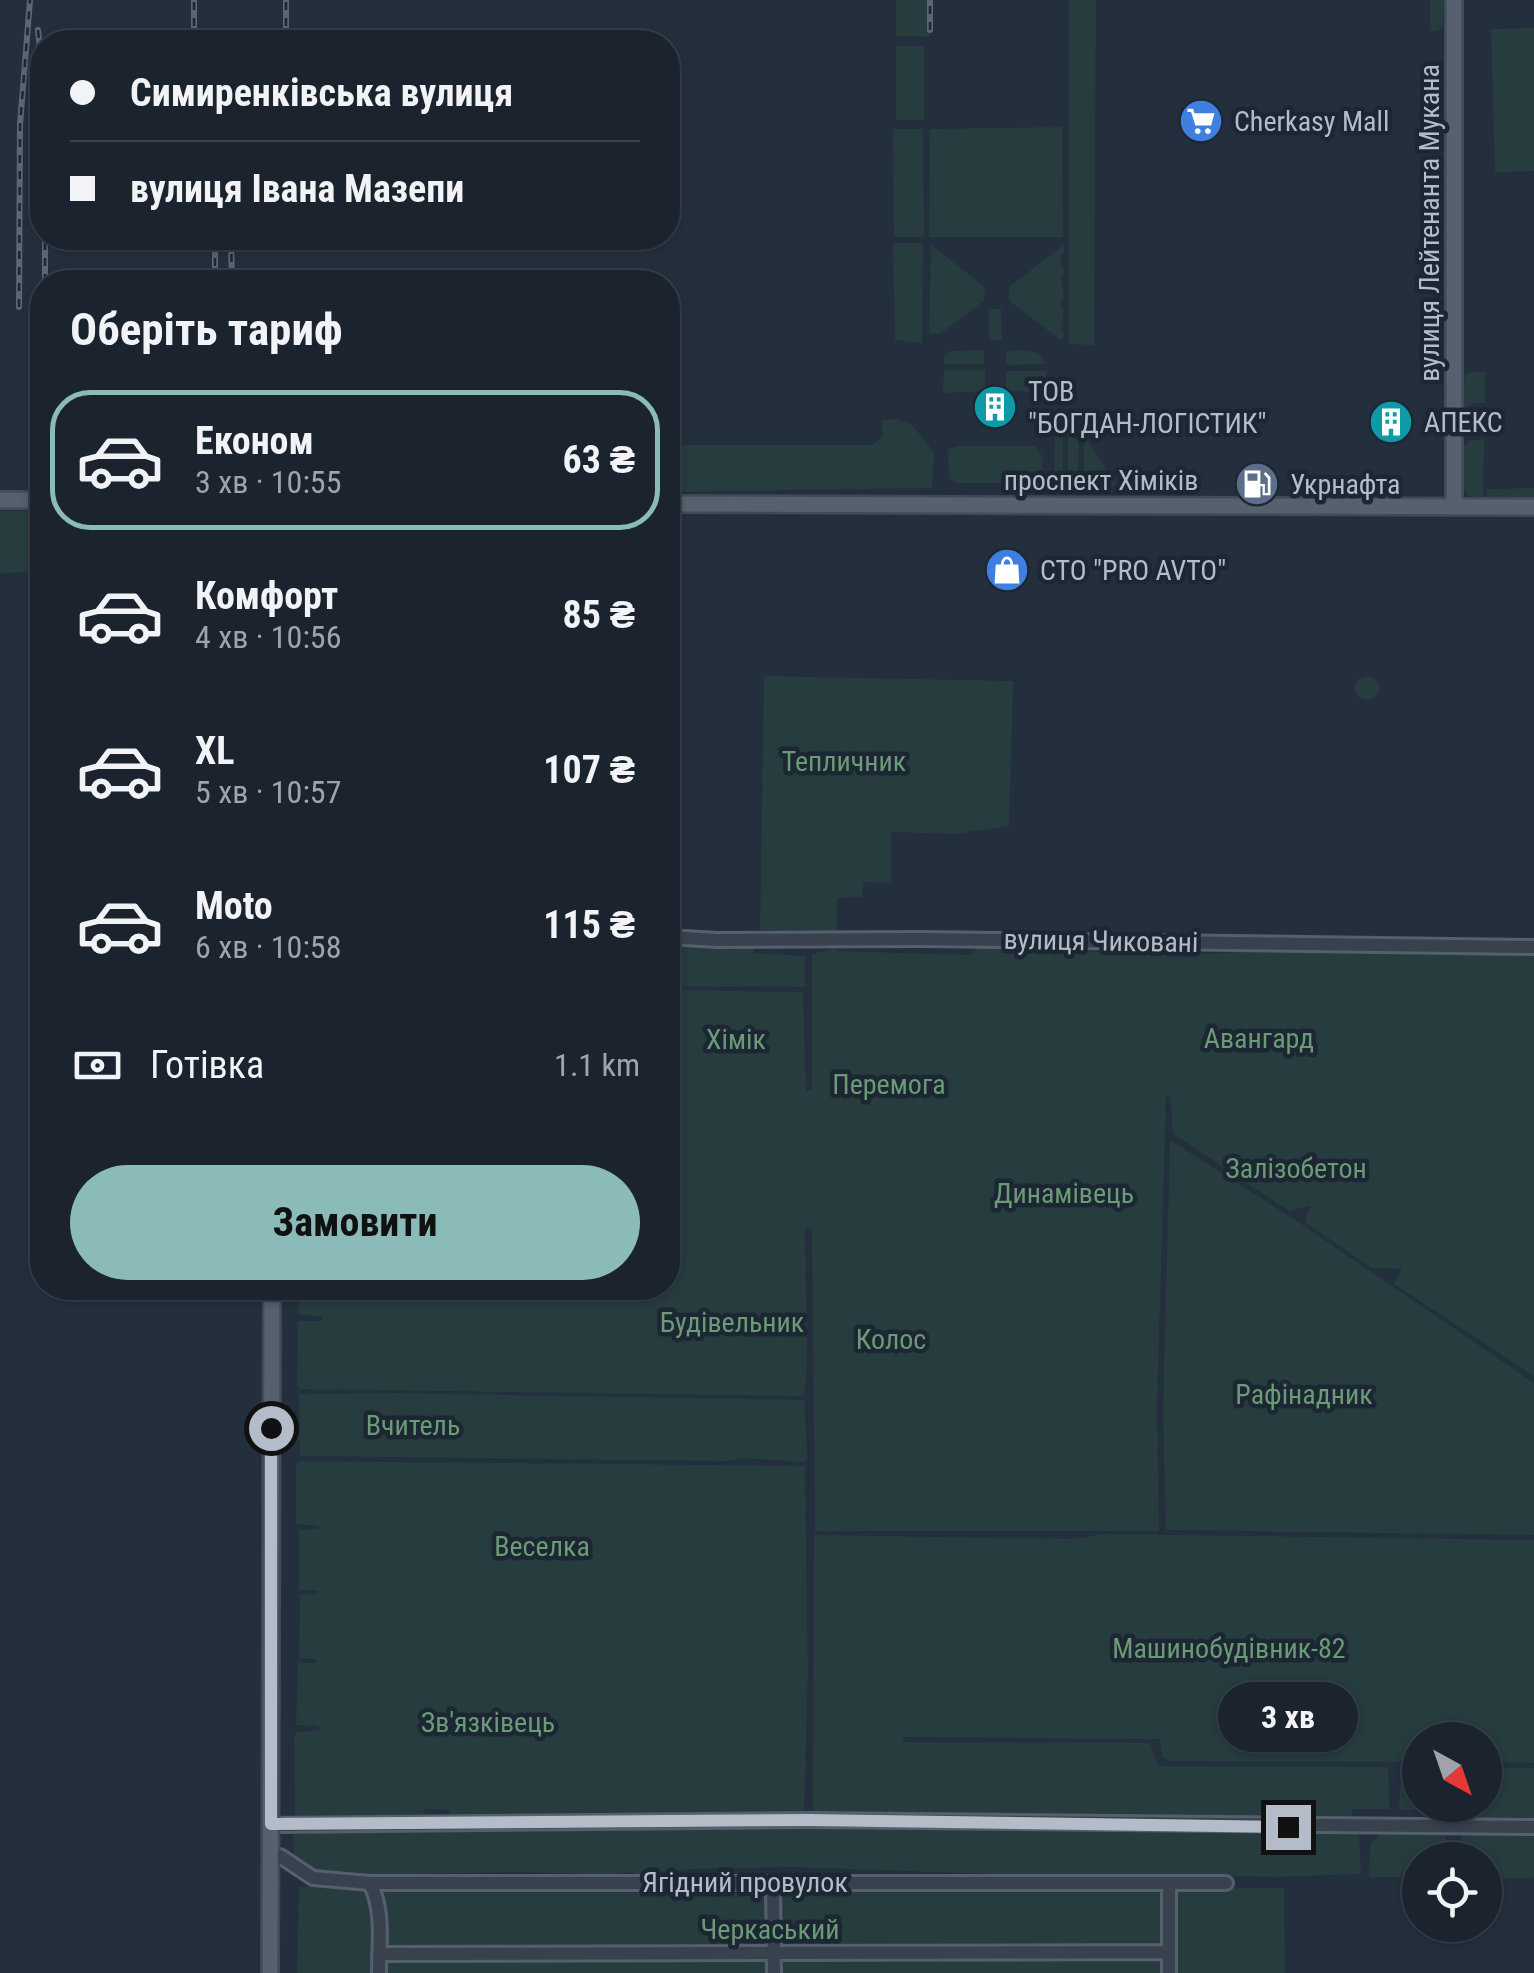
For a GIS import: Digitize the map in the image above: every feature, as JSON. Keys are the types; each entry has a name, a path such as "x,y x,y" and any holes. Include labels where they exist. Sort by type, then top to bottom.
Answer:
{"main road":[{"name":"вулиця Лейтенанта Мукана","path":"1454,0 1454,506"},
{"path":"0,500 30,500"},
{"name":"проспект Хіміків","path":"680,504 1534,507"},
{"path":"270,1973 272,1300"}],"street":[{"name":"вулиця Чиковані","path":"680,938 1534,947"},
{"path":"271,1824 810,1820 1534,1827"},
{"name":"Ягідний провулок","path":"270,1857 280,1856 313,1878 370,1884 1226,1883"},
{"path":"773,1882 774,1973"},
{"path":"1169,1883 1169,1973"},
{"path":"370,1884 377,1896 379,1973"},
{"path":"379,1954 1169,1952"}],"green space":[{"path":"896,0 931,0 930,37 896,36"},
{"path":"1069,0 1096,0 1094,345 1069,344"},
{"path":"1430,0 1444,0 1443,26 1437,31 1430,31"},
{"path":"1534,28 1534,171 1495,172 1491,29"},
{"path":"896,46 924,46 924,120 896,120"},
{"path":"1062,127 1063,237 929,237 930,129"},
{"path":"893,129 923,129 924,237 894,237"},
{"path":"893,243 923,243 922,343 895,340"},
{"path":"931,245 985,287 984,301 941,333 929,334"},
{"path":"1064,245 1062,341 1009,301 1009,287"},
{"path":"989,309 1001,309 1002,340 989,340"},
{"path":"984,350 984,364 944,364 950,351"},
{"path":"1006,351 1034,352 1045,364 1006,365"},
{"path":"944,370 985,370 985,391 943,393"},
{"path":"1006,371 1046,371 1046,394 1006,390"},
{"path":"1485,372 1485,403 1462,409 1465,374"},
{"path":"896,419 912,425 934,452 932,488 680,492 680,445 873,445 882,437 883,420"},
{"path":"1055,424 1063,424 1063,485 1054,485"},
{"path":"1068,424 1078,424 1079,486 1068,486"},
{"path":"1084,435 1116,485 1084,485"},
{"path":"1484,439 1483,499 1469,497 1463,488 1462,449 1469,441"},
{"path":"956,446 1035,446 1043,457 1041,478 1033,483 956,483 949,478 948,450"},
{"path":"1243,486 1270,486 1277,496 1239,498 1236,492"},
{"path":"1534,488 1534,499 1487,499 1487,489"},
{"path":"0,511 30,511 30,572 0,573"},
{"name":"Тепличник","path":"764,676 1013,681 1009,826 955,834 891,832 891,883 863,882 862,897 837,898 837,931 760,930"},
{"path":"1367,676 1376,679 1376,697 1367,700 1358,697 1355,688 1358,679"},
{"name":"Хімік","path":"680,944 753,945 754,953 805,956 805,987 680,986"},
{"path":"1232,946 1309,952 1534,951 1534,1376 1394,1284 1402,1269 1372,1268 1305,1222 1310,1206 1289,1211 1173,1134 1170,1097 1166,1097 1157,1405 1159,1531 815,1531 812,1228 805,1228 804,1396 297,1386 298,1321 323,1321 322,1317 298,1314 299,1300 680,1300 680,990 803,992 806,1091 812,1089 812,954 836,948 970,955 978,948 1231,953"},
{"name":"Рафінадник","path":"1170,1140 1534,1383 1534,1535 1166,1530 1163,1410"},
{"name":"Вчитель","path":"299,1394 805,1400 807,1459 804,1462 741,1458 726,1461 300,1456"},
{"path":"300,1461 805,1466 808,1673 804,1817 450,1817 450,1810 424,1809 423,1817 295,1821 294,1736 298,1732 321,1730 318,1726 296,1725 298,1663 316,1663 317,1659 299,1658 300,1595 318,1594 299,1590 299,1530 319,1529 296,1524 296,1465"},
{"name":"Машинобудівник-82","path":"1105,1534 1534,1540 1534,1763 1502,1762 1502,1722 1402,1722 1402,1762 1169,1761 1162,1756 1160,1739 903,1737 903,1742 1150,1743 1158,1766 1388,1767 1390,1809 1352,1809 1352,1822 816,1816 814,1535 1075,1539"},
{"path":"1401,1767 1402,1767 1402,1810"},
{"path":"1502,1767 1534,1768 1534,1821 1502,1821"},
{"path":"819,1826 1354,1834 1359,1835 1361,1874 1170,1874 1107,1878 793,1867 691,1869 660,1872 654,1877 626,1872 521,1872 363,1878 320,1871 294,1861 294,1828"},
{"path":"1441,1833 1446,1842 1402,1842 1401,1877 1370,1877 1371,1843 1380,1834"},
{"path":"1462,1834 1534,1835 1534,1878 1502,1879 1502,1842 1460,1842"},
{"name":"Черкаський","path":"299,1887 1284,1888 1285,1973 297,1973"}],"railway":[{"path":"19,307 20,125 30,0"},
{"path":"194,0 194,30"},
{"path":"286,0 286,30"},
{"path":"930,0 930,30"},
{"path":"45,250 45,270"},
{"path":"215,250 215,270"},
{"path":"231,250 232,270"}],"place":[{"name":"Cherkasy Mall","path":"1201,121"},
{"name":"ТОВ \"БОГДАН-ЛОГІСТИК\"","path":"995,407"},
{"name":"АПЕКС","path":"1391,422"},
{"name":"Укрнафта","path":"1257,484"},
{"name":"СТО \"PRO AVTO\"","path":"1007,570"}],"route":[{"path":"271,1428 271,1824 810,1820 1288,1827"}],"park label":[{"name":"Авангард","path":"1259,1038"},
{"name":"Перемога","path":"889,1084"},
{"name":"Залізобетон","path":"1296,1168"},
{"name":"Динамівець","path":"1064,1193"},
{"name":"Будівельник","path":"732,1322"},
{"name":"Колос","path":"891,1339"},
{"name":"Веселка","path":"542,1546"},
{"name":"Зв'язківець","path":"488,1722"}]}
